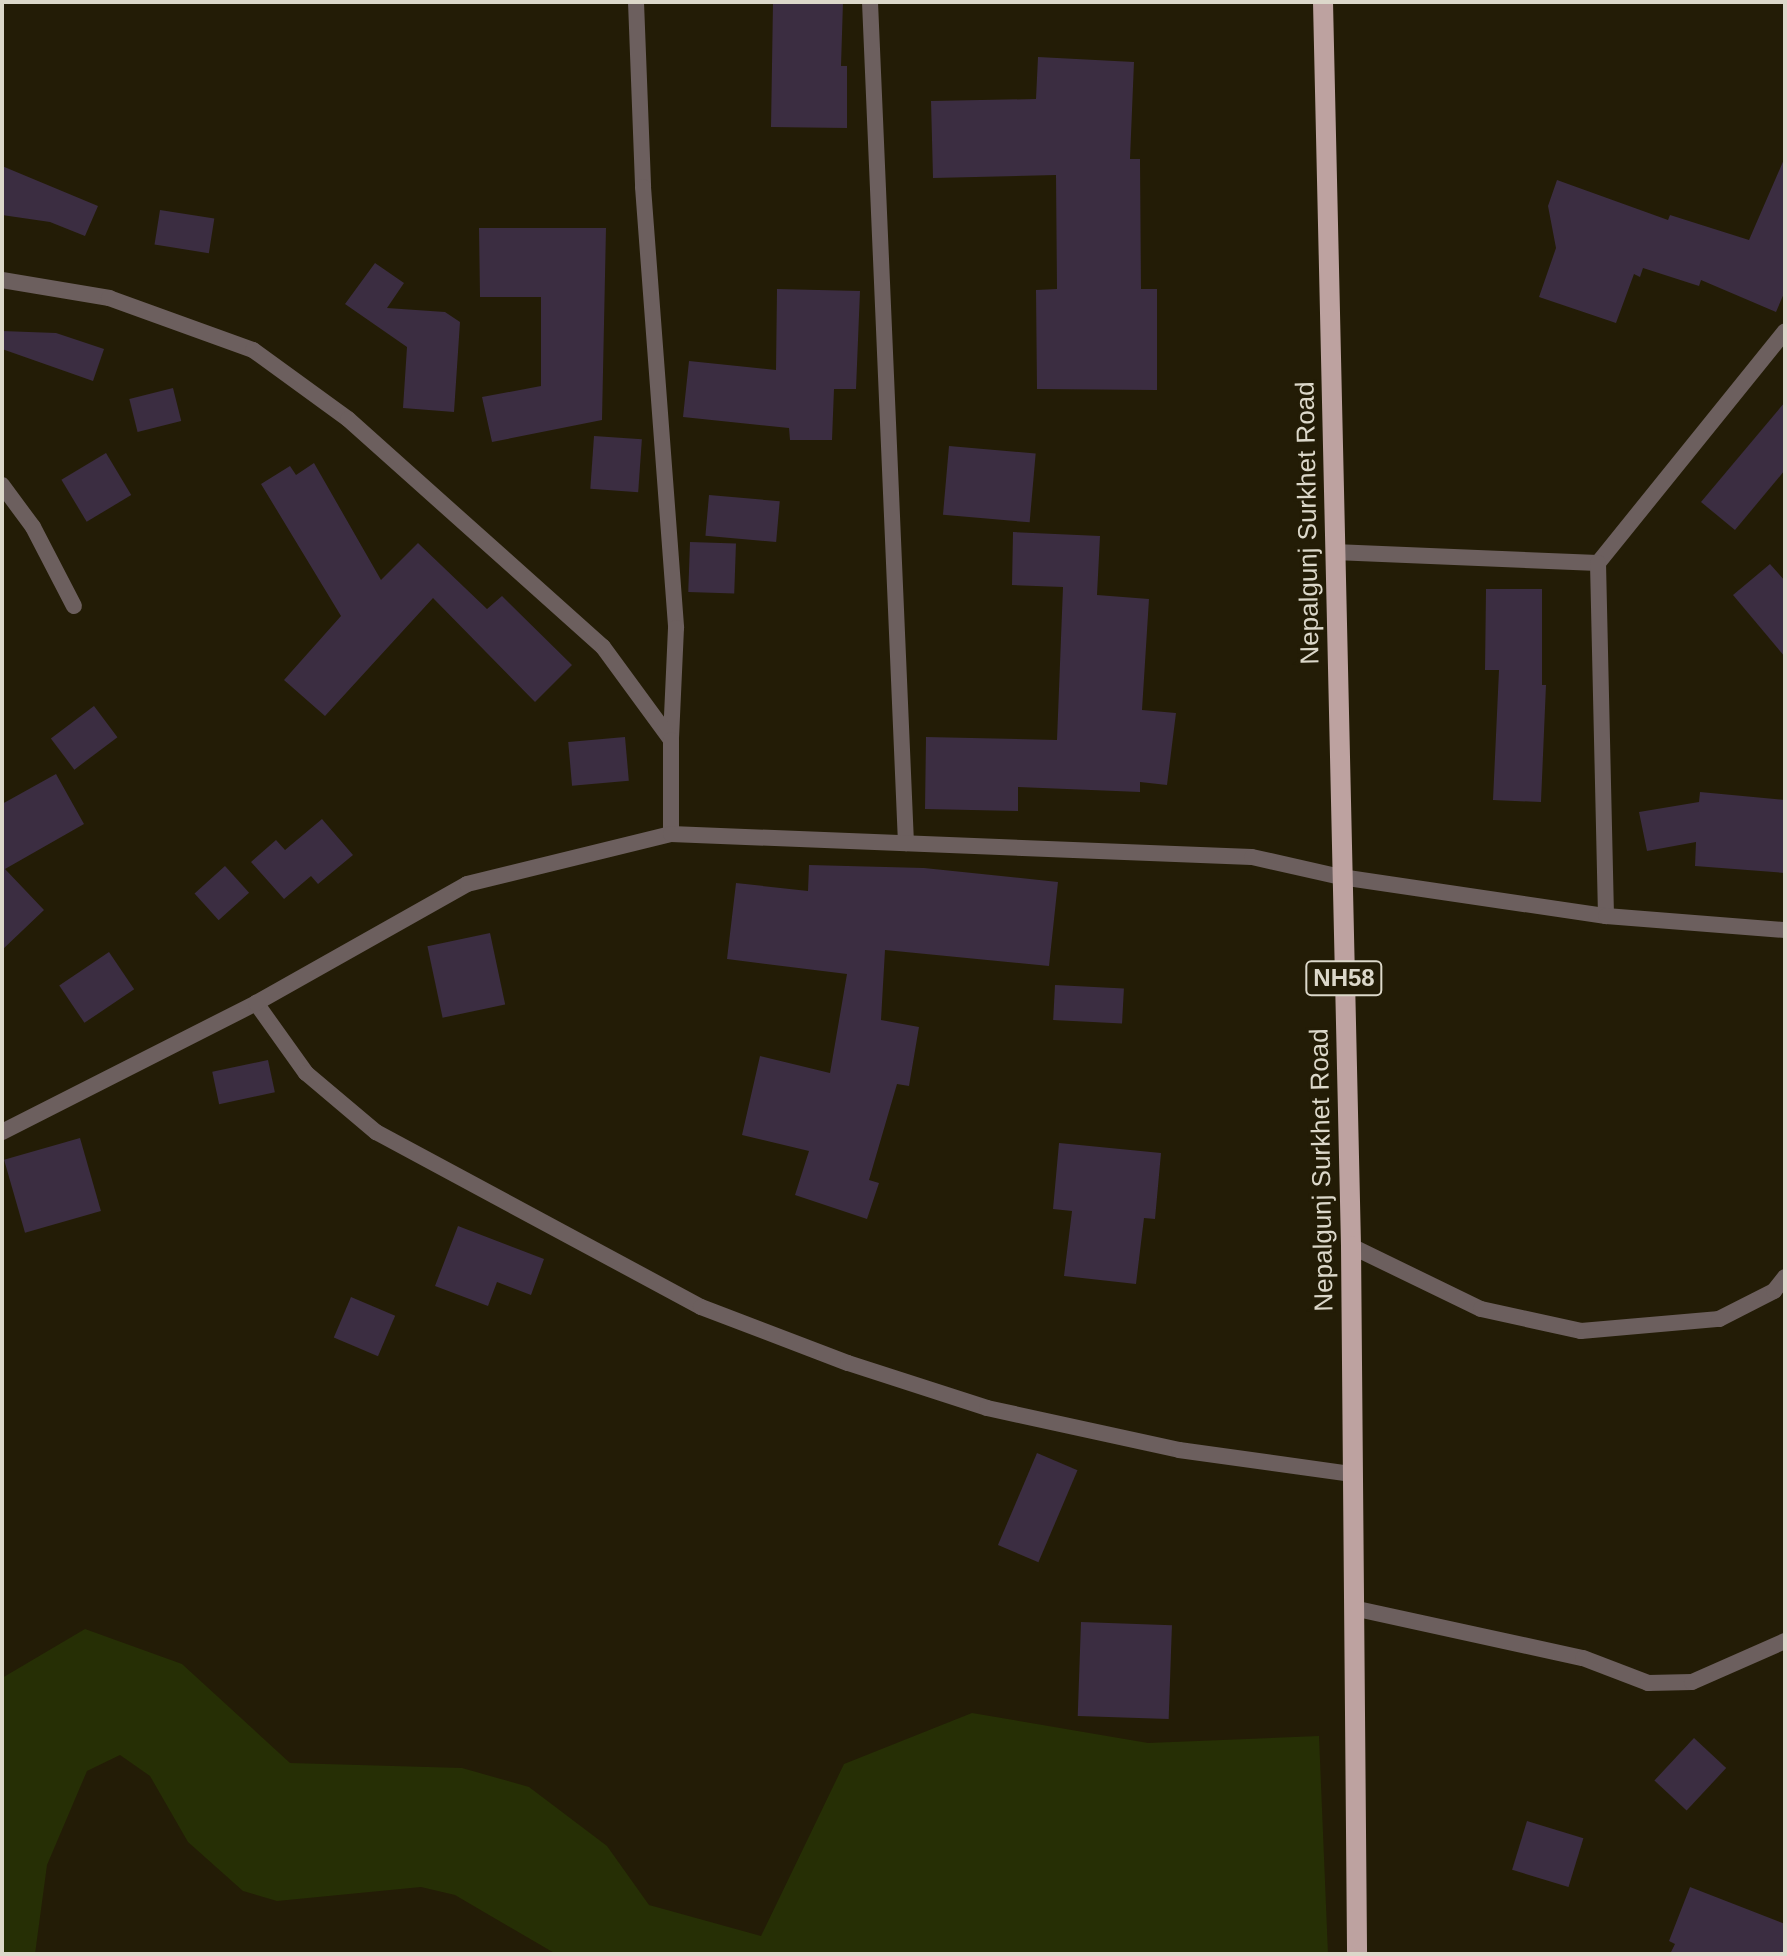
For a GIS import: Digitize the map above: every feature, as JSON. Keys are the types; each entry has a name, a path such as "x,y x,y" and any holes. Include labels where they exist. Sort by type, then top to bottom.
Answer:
{"main road":[{"name":"Nepalgunj Surkhet Road","path":"1323,2 1351,1246 1357,1954"}],"street":[{"path":"636,2 643,187 676,628 671,834"},
{"path":"870,2 906,843"},
{"path":"2,280 109,298 253,350 348,419 603,647 671,740"},
{"path":"1606,916 1598,563 1785,331"},
{"path":"2,485 33,527 74,606"},
{"path":"1334,552 1598,563"},
{"path":"2,1132 256,1003 467,884 671,834 1252,857 1341,877 1606,916 1785,930"},
{"path":"256,1003 306,1073 376,1132 701,1307 987,1408 1179,1450 1352,1474"},
{"path":"1351,1246 1481,1309 1581,1331 1719,1319 1774,1291 1785,1277"},
{"path":"1353,1608 1583,1658 1648,1683 1692,1682 1785,1641"}],"green space":[{"path":"85,1629 182,1664 290,1763 462,1768 529,1787 607,1846 649,1905 761,1936 844,1764 972,1713 1148,1743 1319,1736 1328,1954 556,1954 455,1895 421,1887 277,1901 243,1891 188,1842 150,1776 120,1755 87,1771 47,1865 35,1954 2,1954 2,1678"}],"building":[{"path":"773,2 843,2 841,66 847,66 847,128 771,127"},
{"path":"1038,57 1134,62 1130,159 1140,159 1141,289 1157,289 1157,390 1037,389 1036,290 1057,289 1056,175 933,178 931,101 1036,99"},
{"path":"1785,157 1785,291 1776,312 1701,280 1699,286 1643,268 1640,277 1634,274 1616,323 1539,297 1556,248 1548,206 1557,180 1668,220 1670,215 1749,240"},
{"path":"2,166 98,206 85,236 50,222 2,215"},
{"path":"160,210 214,219 209,253 155,245"},
{"path":"479,228 606,228 602,420 492,442 482,397 541,386 541,297 480,297"},
{"path":"375,263 404,283 387,308 445,312 460,322 454,412 403,408 407,347 345,304"},
{"path":"777,289 860,291 856,389 834,389 832,440 790,440 789,428 683,417 689,361 776,370"},
{"path":"2,331 56,333 104,349 93,381 2,349"},
{"path":"173,388 181,421 138,432 129,399"},
{"path":"1785,402 1785,470 1735,530 1701,502"},
{"path":"594,436 642,439 638,492 590,489"},
{"path":"949,446 1036,454 1030,522 943,515"},
{"path":"106,453 131,495 87,522 61,480"},
{"path":"314,463 381,580 418,543 487,609 502,596 572,665 535,702 433,598 325,716 284,680 341,616 261,484 290,466 296,475"},
{"path":"709,495 780,501 776,542 705,536"},
{"path":"1013,532 1100,536 1097,595 1149,599 1142,710 1176,713 1167,785 1140,782 1140,792 1018,787 1018,811 925,809 926,737 1057,740 1063,587 1012,585"},
{"path":"690,542 736,544 734,594 688,592"},
{"path":"1770,564 1785,581 1785,657 1733,595"},
{"path":"1486,589 1542,589 1542,685 1546,685 1541,802 1493,800 1499,670 1485,670"},
{"path":"94,706 117,737 74,770 51,738"},
{"path":"625,737 629,781 572,786 568,742"},
{"path":"56,774 84,824 5,869 44,910 2,950 2,804"},
{"path":"1700,792 1785,800 1785,873 1695,866 1696,842 1647,851 1639,812 1699,802"},
{"path":"322,819 353,855 318,884 311,876 284,899 251,862 276,840 285,850"},
{"path":"809,865 924,868 1058,882 1049,966 885,950 881,1020 919,1027 909,1086 897,1084 869,1180 879,1183 867,1219 795,1195 809,1151 742,1135 760,1056 830,1073 847,974 727,959 736,883 808,891"},
{"path":"225,866 249,893 219,920 195,893"},
{"path":"490,933 505,1004 443,1018 427,946"},
{"path":"109,952 134,989 84,1023 59,986"},
{"path":"1055,985 1124,989 1122,1024 1053,1020"},
{"path":"268,1060 275,1092 219,1104 212,1072"},
{"path":"80,1138 101,1211 25,1233 4,1160"},
{"path":"1059,1143 1161,1153 1155,1219 1144,1218 1136,1284 1064,1276 1072,1211 1053,1209"},
{"path":"458,1226 544,1259 531,1295 497,1282 488,1306 435,1286"},
{"path":"351,1297 395,1316 378,1356 334,1338"},
{"path":"1037,1453 1078,1470 1038,1562 998,1545"},
{"path":"1081,1622 1172,1625 1169,1719 1078,1716"},
{"path":"1694,1738 1726,1768 1687,1810 1654,1780"},
{"path":"1527,1821 1583,1838 1569,1887 1512,1870"},
{"path":"1690,1887 1785,1924 1785,1954 1670,1954 1675,1944 1669,1941"}]}
